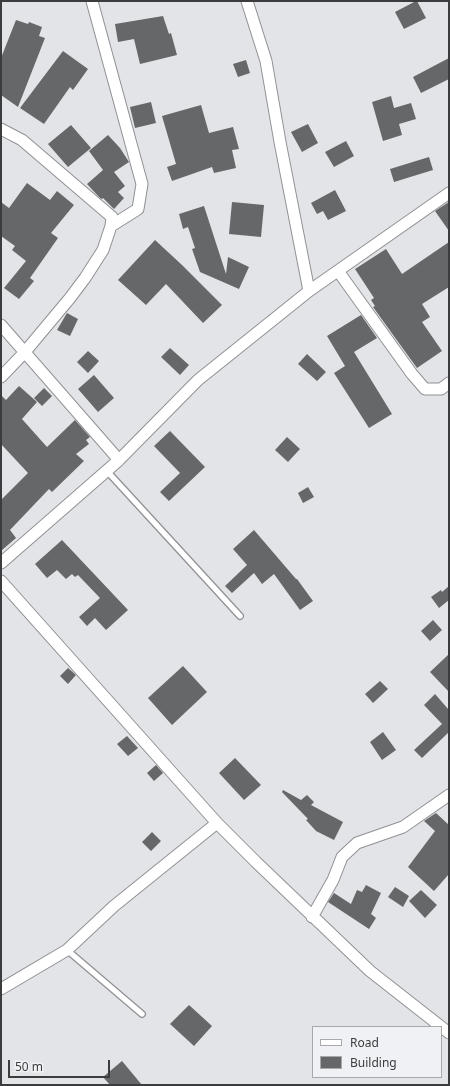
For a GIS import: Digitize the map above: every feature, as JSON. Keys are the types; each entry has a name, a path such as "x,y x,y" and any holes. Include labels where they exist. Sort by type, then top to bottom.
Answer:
{"street":[{"path":"92,1 142,184 138,209 111,226"},
{"path":"247,1 266,61 309,291"},
{"path":"1,129 22,140 112,217 111,226 103,250 85,278 24,353 1,377"},
{"path":"1,563 119,460 198,380 309,291 449,193"},
{"path":"338,270 424,389 441,389 449,383"},
{"path":"1,325 119,460"},
{"path":"1,581 217,823 370,971 440,1026"},
{"path":"312,916 333,880 342,857 357,843 403,827 449,794"},
{"path":"1,989 67,950 114,906 217,823"}],"lane":[{"path":"106,470 240,616"},
{"path":"67,950 142,1014"}],"building":[{"path":"416,1 426,18 404,29 395,12"},
{"path":"163,16 169,34 171,33 177,55 140,64 134,39 118,42 115,24"},
{"path":"16,20 28,24 29,22 42,27 39,36 45,38 18,107 1,95 1,58"},
{"path":"63,51 88,69 73,90 70,87 44,124 20,108"},
{"path":"449,58 449,79 421,93 413,77"},
{"path":"246,60 250,73 238,77 233,64"},
{"path":"391,96 394,108 411,103 416,119 399,124 402,135 383,141 372,102"},
{"path":"151,102 156,123 135,128 130,107"},
{"path":"201,105 209,133 233,127 239,149 232,150 236,168 214,173 212,167 172,181 167,167 176,164 162,116"},
{"path":"308,124 318,143 302,152 291,132"},
{"path":"71,125 91,148 68,167 48,144"},
{"path":"108,135 120,148 129,162 114,172 125,186 118,192 124,198 114,209 103,198 100,198 87,184 103,170 89,151"},
{"path":"346,141 354,156 334,167 325,152"},
{"path":"429,157 433,170 394,182 390,169"},
{"path":"27,183 50,200 57,191 74,205 51,233 58,238 30,278 34,281 19,299 4,288 26,261 12,250 15,246 1,236 1,202 9,208"},
{"path":"335,190 346,211 328,220 323,211 317,214 311,203"},
{"path":"232,202 264,205 261,237 229,234"},
{"path":"449,202 449,231 435,211"},
{"path":"204,206 226,274 228,257 249,267 239,289 200,272 192,249 195,248 188,227 183,229 179,214"},
{"path":"155,240 222,305 203,323 166,284 146,305 118,280"},
{"path":"449,242 449,287 422,304 430,317 422,322 442,351 417,368 373,307 375,306 371,300 374,298 355,269 386,249 402,274"},
{"path":"67,313 78,319 70,336 57,330"},
{"path":"361,315 377,338 354,352 392,414 369,428 334,373 345,366 327,336"},
{"path":"170,348 189,365 180,375 161,357"},
{"path":"88,351 99,361 88,373 77,362"},
{"path":"307,354 326,372 317,381 298,364"},
{"path":"94,375 114,398 98,412 78,389"},
{"path":"19,386 37,402 22,419 47,447 75,420 90,437 86,440 89,444 76,454 84,461 52,492 49,489 10,530 16,538 1,551 1,500 28,473 1,444 1,395 6,400"},
{"path":"44,388 52,396 42,406 34,398"},
{"path":"170,431 205,467 169,501 160,492 180,473 154,446"},
{"path":"287,437 300,449 288,462 275,450"},
{"path":"308,487 314,497 303,503 298,493"},
{"path":"254,530 297,579 313,601 300,610 274,574 262,584 254,573 232,593 225,586 247,565 233,549"},
{"path":"62,540 128,610 106,630 95,618 87,626 79,617 100,598 78,575 75,577 72,574 66,579 57,570 47,578 35,564"},
{"path":"449,586 449,600 439,608 431,597 441,590 442,592"},
{"path":"433,620 442,630 430,641 421,631"},
{"path":"449,654 449,692 430,672"},
{"path":"183,666 207,692 172,725 148,698"},
{"path":"68,668 76,675 68,684 60,676"},
{"path":"380,681 388,689 373,703 365,694"},
{"path":"435,694 449,710 449,732 422,758 414,750 442,724 424,705"},
{"path":"383,732 396,750 382,760 370,742"},
{"path":"127,736 138,748 128,756 117,744"},
{"path":"235,758 261,785 244,800 219,773"},
{"path":"156,765 163,773 154,781 147,773"},
{"path":"283,790 301,800 307,795 314,802 311,805 343,822 334,840 316,831 306,820 308,819 282,792"},
{"path":"436,813 449,825 449,874 434,891 408,867 435,831 424,821"},
{"path":"152,832 161,841 151,851 142,842"},
{"path":"366,885 381,893 371,914 376,918 369,929 328,902 334,893 351,904 357,890 362,892"},
{"path":"395,887 409,896 403,907 388,897"},
{"path":"421,890 437,905 425,918 409,901"},
{"path":"189,1005 212,1026 194,1046 170,1024"},
{"path":"122,1061 142,1085 110,1085 103,1077"}]}
